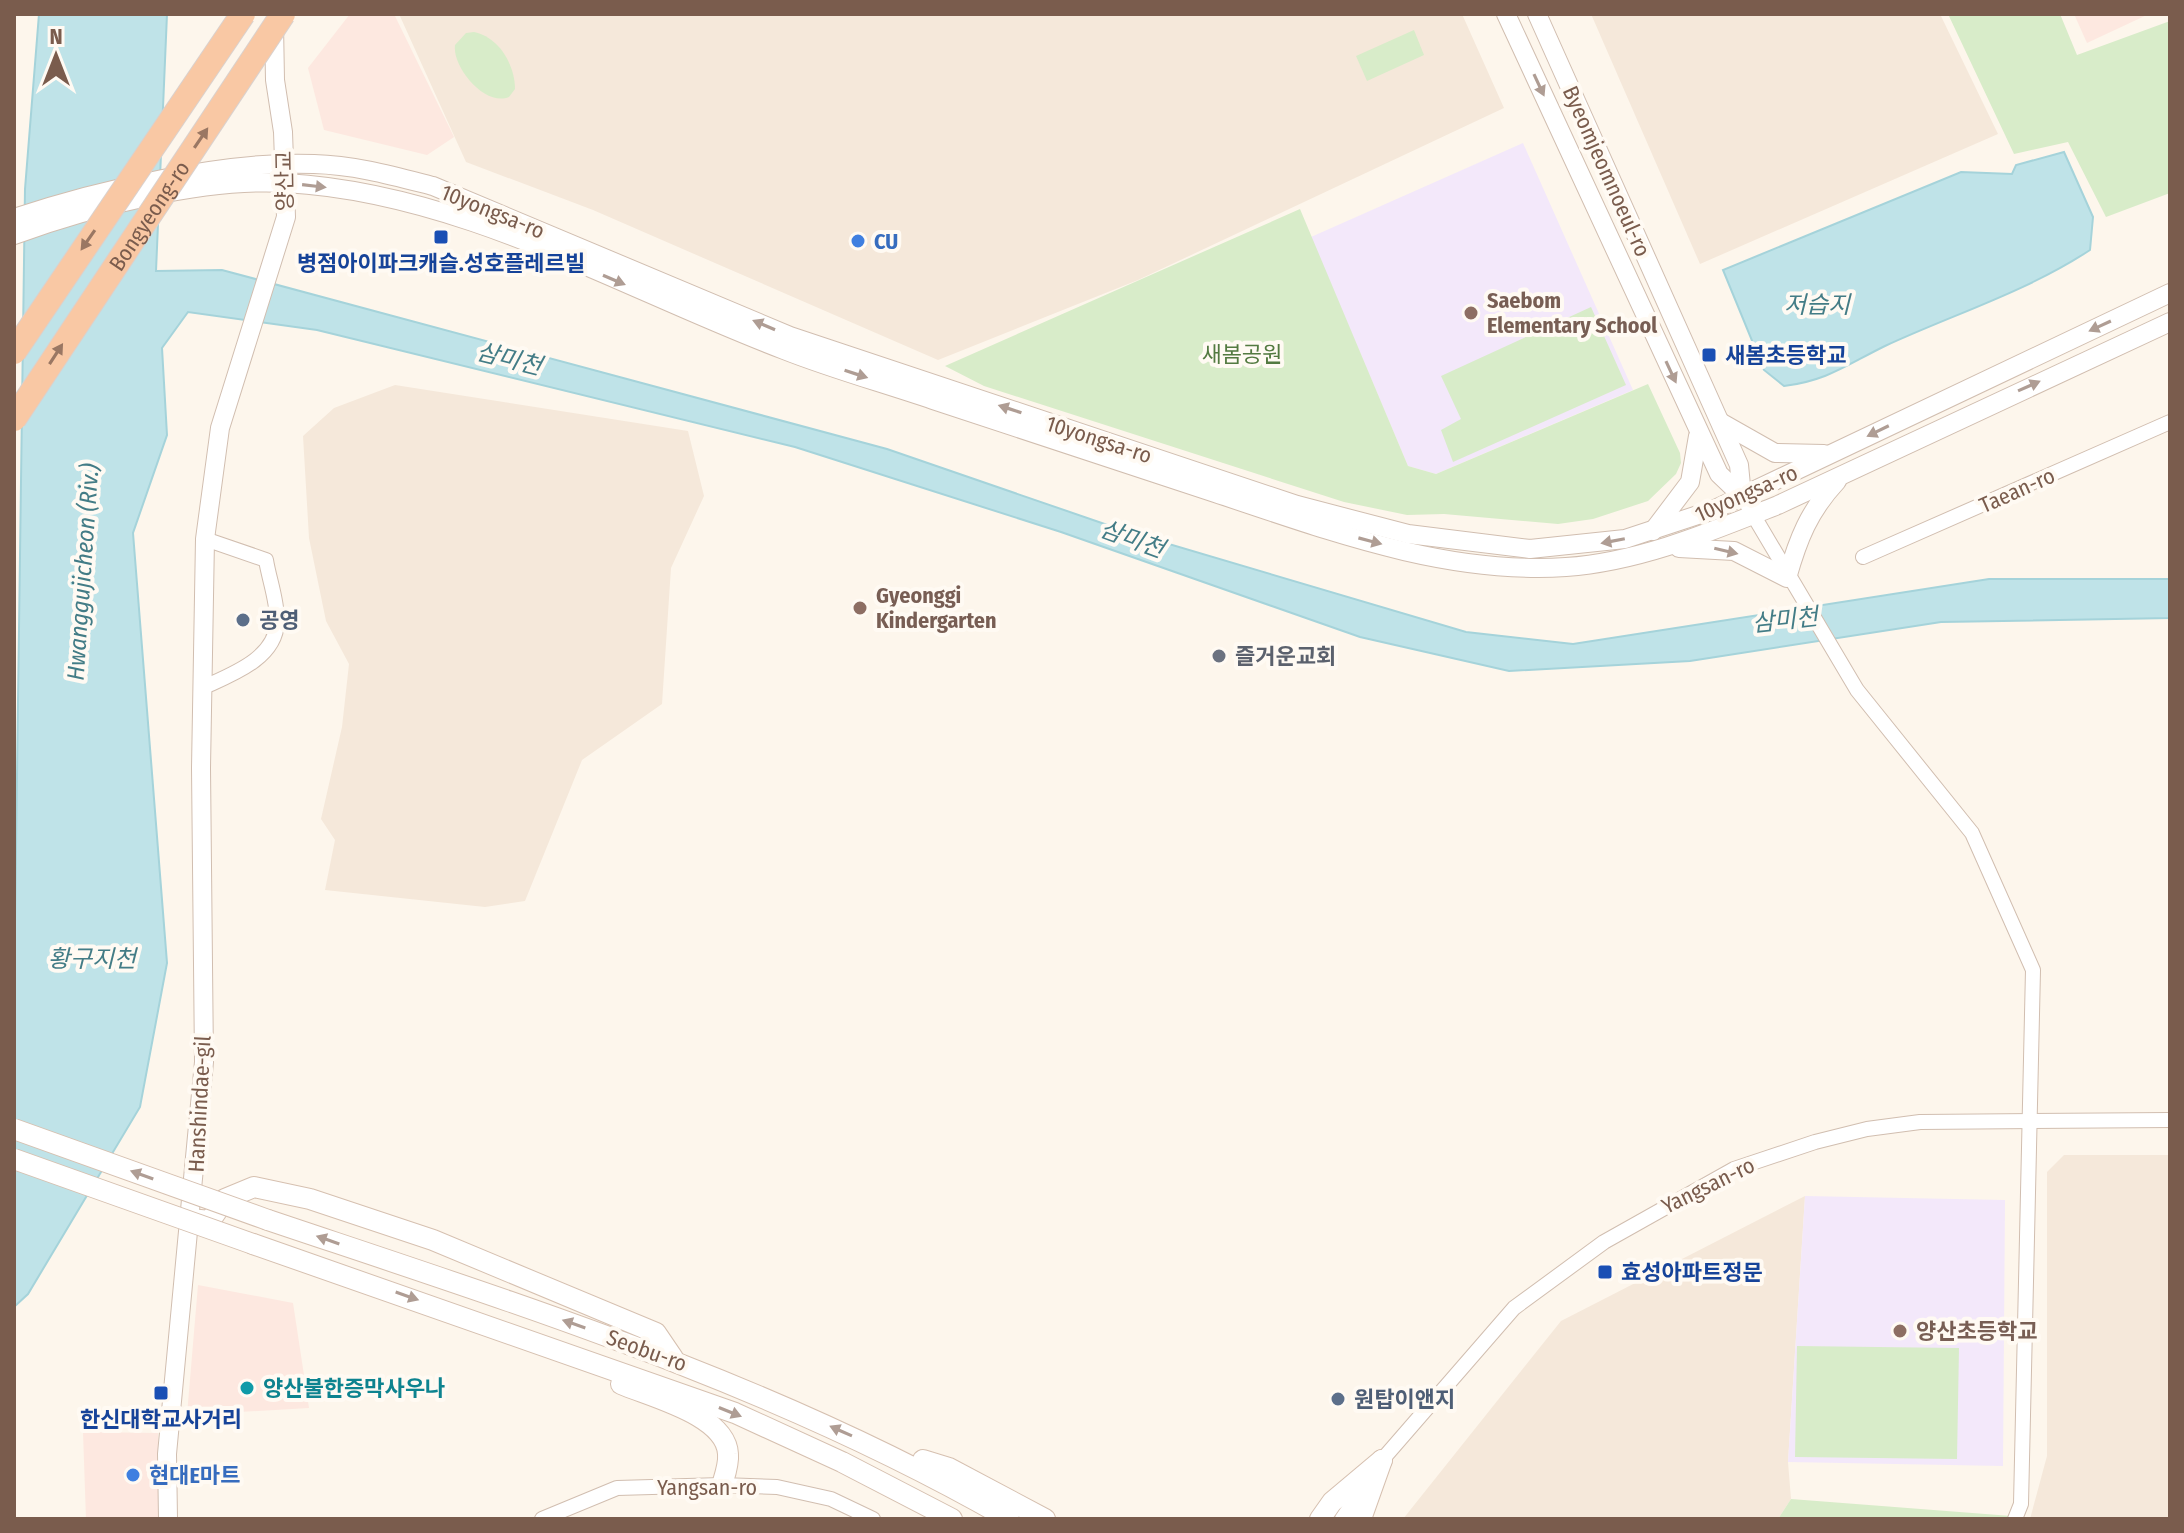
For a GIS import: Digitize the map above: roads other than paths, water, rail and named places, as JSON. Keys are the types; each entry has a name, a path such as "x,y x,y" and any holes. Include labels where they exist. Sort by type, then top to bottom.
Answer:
{"highway":[{"name":"Bongyeong-ro","path":"14,352 243,14"},
{"name":"Bongyeong-ro","path":"14,419 283,14"}],"main road":[{"name":"Seobu-ro","path":"14,1129 268,1220 673,1358 878,1448 1009,1519"},
{"name":"Seobu-ro","path":"14,1159 735,1413 842,1462 952,1519"},
{"path":"190,1219 210,1221 225,1199 254,1187 310,1199 433,1240 656,1333 673,1358"},
{"path":"475,1320 707,1420 722,1436 728,1452 722,1485"},
{"path":"878,1448 949,1468 1045,1519"},
{"path":"1347,1518 1382,1460"},
{"path":"1320,1519 1332,1502 1382,1460"}],"street":[{"name":"양산교","path":"246,343 286,217 275,80 274,14"},
{"name":"Byeomjeomnoeul-ro","path":"1506,14 1719,474 1742,496"},
{"name":"Byeomjeomnoeul-ro","path":"1537,14 1739,465 1742,496"},
{"name":"10yongsa-ro","path":"14,235 86,212 284,163 362,169 433,186 790,336 1360,523 1422,536 1530,549 1663,537 1753,515 2170,322"},
{"path":"359,192 352,178 362,169"},
{"name":"10yongsa-ro","path":"14,218 85,198 236,176 359,192 422,206 490,229 785,351 1373,543 1467,562 1516,567 1600,563 1663,537 1742,496 2170,293"},
{"name":"Hanshindae-gil","path":"168,1519 167,1454 204,1062 202,688 205,539 220,428 246,343"},
{"path":"1787,578 1734,551 1663,537 1690,482 1697,459 1698,430 1715,429 1719,422 1738,436 1775,453 1831,454"},
{"name":"Taean-ro","path":"1863,557 2170,422"},
{"path":"1787,578 1805,523 1842,476"},
{"path":"1742,496 1787,578 1857,690 1972,833 2033,970 2021,1504 2015,1519"},
{"path":"202,688 246,669 270,642 278,622 266,560 205,539"},
{"name":"Yangsan-ro","path":"1347,1518 1358,1493 1382,1460 1514,1308 1604,1242 1666,1204 1734,1169 1867,1129 1920,1122 2170,1120"},
{"name":"Yangsan-ro","path":"542,1519 617,1488 722,1485 777,1487 831,1499 873,1519"}],"water":[{"name":"황구지천","path":"39,14 167,14 156,271 222,270 887,449 1125,531 1466,632 1573,644 1989,579 2170,579 2170,618 1941,622 1690,661 1509,671 1360,637 1061,532 795,447 317,330 188,312 162,348 167,435 133,533 167,963 140,1107 28,1294 14,1307 14,995 25,189"},
{"name":"저습지","path":"2064,152 2093,217 2090,250 2041,278 1885,346 1825,376 1784,386 1764,370 1723,270 1961,172 2012,174 2016,165"}],"place":[{"name":"병점아이파크캐슬.성호플레르빌","path":"441,237"},
{"name":"CU","path":"858,241"},
{"name":"Saebom Elementary School","path":"1471,313"},
{"name":"새봄초등학교","path":"1709,355"},
{"name":"Gyeonggi Kindergarten","path":"860,608"},
{"name":"공영","path":"243,620"},
{"name":"즐거운교회","path":"1219,656"},
{"name":"효성아파트정문","path":"1605,1272"},
{"name":"양산초등학교","path":"1900,1331"},
{"name":"양산불한증막사우나","path":"247,1388"},
{"name":"한신대학교사거리","path":"161,1393"},
{"name":"원탑이앤지","path":"1338,1399"},
{"name":"현대E마트","path":"133,1475"}],"park label":[{"name":"새봄공원","path":"1242,354"}],"water label":[{"name":"삼미천","path":"509,359"},
{"name":"삼미천","path":"1132,539"},
{"name":"Hwanggujicheon (Riv.)","path":"83,572"},
{"name":"삼미천","path":"1785,620"}]}
